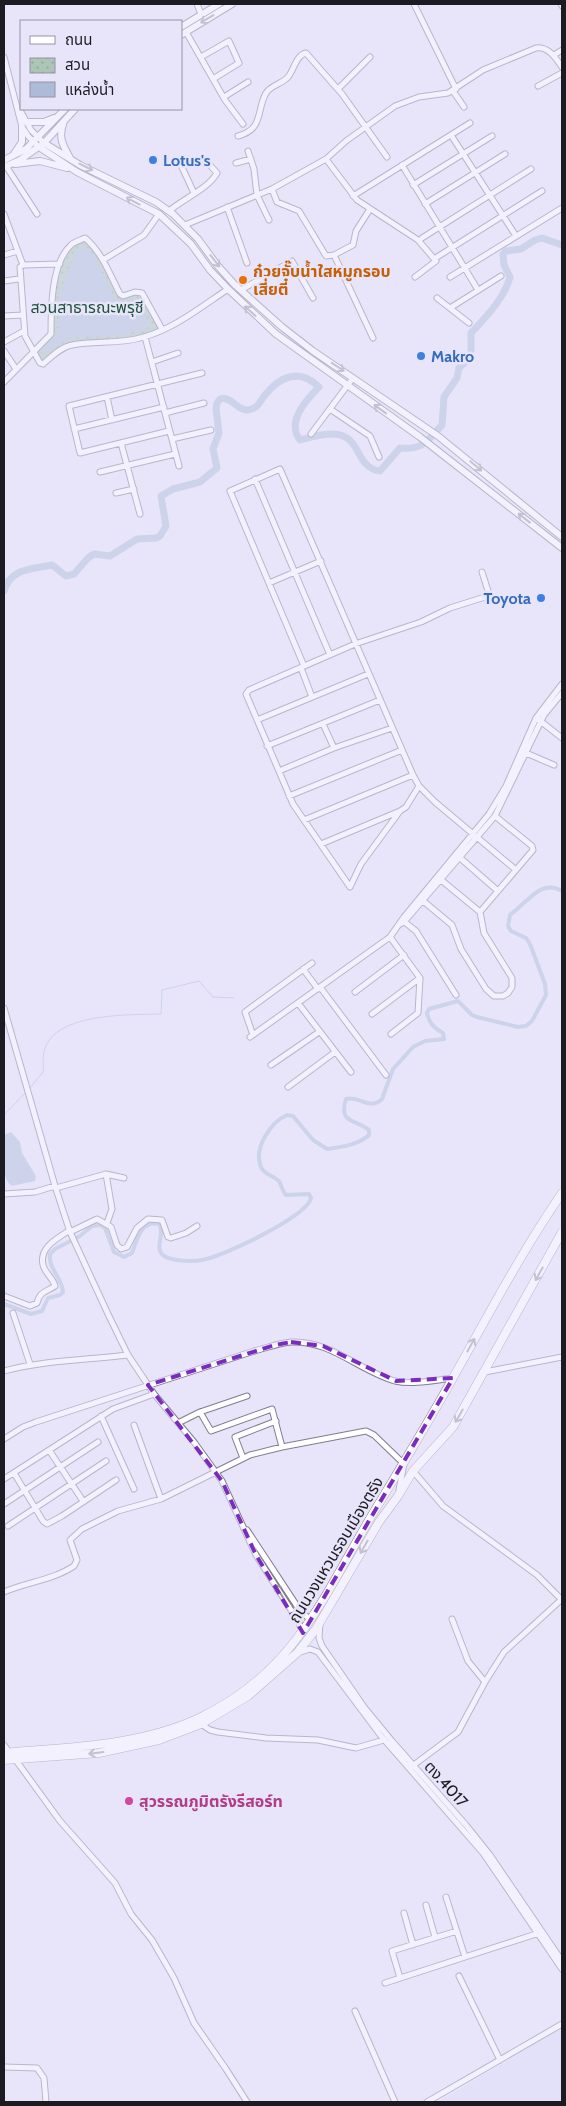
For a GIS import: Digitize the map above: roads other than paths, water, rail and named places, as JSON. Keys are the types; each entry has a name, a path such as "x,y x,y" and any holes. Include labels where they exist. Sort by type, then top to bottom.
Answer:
{"highway":[{"name":"ถนนวงแหวนรอบเมืองตรัง","path":"6,1753 98,1745 158,1734 200,1718 248,1688 277,1664 311,1621 404,1464 512,1272 562,1193"},
{"name":"ถนนวงแหวนรอบเมืองตรัง","path":"4,1760 99,1753 159,1740 201,1724 248,1696 297,1653 320,1622 379,1522 398,1496 413,1470 452,1427 485,1372 562,1232"}],"main road":[{"path":"183,31 201,14 219,4"},
{"path":"183,31 232,4"},
{"path":"39,142 64,110"},
{"path":"6,162 39,142 74,110"},
{"path":"6,162 22,142 24,124 44,122 56,118"},
{"path":"65,118 60,133 60,140 71,159"},
{"path":"39,142 156,202 169,211 185,225 240,290 282,327 438,436 562,537"},
{"path":"39,142 77,172"},
{"path":"6,162 48,162 77,172 159,214 191,244 210,270 228,289 276,334 420,437 562,548"}],"street":[{"path":"197,4 201,14"},
{"path":"414,4 454,90 464,107"},
{"path":"183,31 243,124"},
{"path":"201,57 229,41 239,64 213,79"},
{"path":"185,225 272,189 326,159 346,141 395,106 419,97 454,90 483,70 536,48 544,49 554,55 562,67"},
{"path":"554,55 562,50"},
{"path":"238,136 251,131 262,112 266,94 287,78 303,53 309,56 338,89 386,157"},
{"path":"4,57 24,124 39,142"},
{"path":"338,89 370,57"},
{"path":"538,86 562,73"},
{"path":"224,97 248,82"},
{"path":"353,196 470,124"},
{"path":"451,135 516,236"},
{"path":"413,185 492,136"},
{"path":"248,151 257,195 269,220"},
{"path":"425,204 505,154"},
{"path":"236,163 250,159"},
{"path":"326,159 353,196 418,240 436,261 415,277"},
{"path":"6,162 37,214"},
{"path":"180,163 194,193"},
{"path":"169,211 204,188 218,173 208,163"},
{"path":"402,166 478,290"},
{"path":"422,238 531,169"},
{"path":"272,189 277,202 299,211 326,256 334,255 352,245 356,231 370,209"},
{"path":"437,257 542,191"},
{"path":"227,208 247,263"},
{"path":"450,277 562,208"},
{"path":"4,214 24,265"},
{"path":"103,260 144,235 159,214"},
{"path":"4,382 51,334 51,295 60,264 71,245 85,238 92,243 103,260 120,294 123,296 135,292 142,293 162,329"},
{"path":"4,255 18,251"},
{"path":"334,255 373,338"},
{"path":"240,290 292,261 314,298"},
{"path":"60,264 24,265 20,267 24,331 37,361 43,364 62,349 71,345 116,343 145,337 188,316 228,289"},
{"path":"450,308 501,276"},
{"path":"4,281 20,279"},
{"path":"437,298 469,323"},
{"path":"4,316 22,315"},
{"path":"4,342 24,331"},
{"path":"145,337 179,466"},
{"path":"4,351 16,368"},
{"path":"152,362 178,353"},
{"path":"170,430 80,453 69,406 202,373"},
{"path":"311,434 353,378"},
{"path":"107,397 112,420"},
{"path":"74,429 204,403"},
{"path":"330,409 370,436 380,457"},
{"path":"172,439 211,430"},
{"path":"121,443 140,514"},
{"path":"100,472 175,454"},
{"path":"312,697 269,583 230,490 281,469 412,775 419,786 435,802 516,870"},
{"path":"255,479 330,655"},
{"path":"116,493 134,489"},
{"path":"269,583 321,561"},
{"path":"400,811 361,864 350,887 289,796 246,694 249,690 355,644 420,622 450,608 486,597 489,594 488,586 482,572"},
{"path":"257,720 368,674"},
{"path":"312,964 246,1012 252,1036 390,937 474,834 498,801 539,720 562,684"},
{"path":"555,697 562,693"},
{"path":"555,697 562,703"},
{"path":"267,746 380,700"},
{"path":"539,720 562,738"},
{"path":"402,922 459,857 474,834 495,816 526,753 539,720"},
{"path":"323,724 334,748"},
{"path":"279,771 334,748 392,728"},
{"path":"289,796 402,750"},
{"path":"526,753 554,765"},
{"path":"304,820 412,775"},
{"path":"320,844 400,811 406,807 419,786"},
{"path":"480,912 533,850 495,816"},
{"path":"459,857 498,891"},
{"path":"422,900 452,925 461,949 486,989 494,996 503,996 508,993 512,987 512,978 484,933 480,912 440,879"},
{"path":"402,922 416,931 456,995"},
{"path":"390,937 420,978 418,1013 391,1034"},
{"path":"355,992 404,955"},
{"path":"303,969 386,1075"},
{"path":"372,1014 420,978"},
{"path":"298,1002 351,1072"},
{"path":"4,1008 55,1187 70,1231 128,1354 154,1394 222,1481 256,1555 298,1621 303,1633"},
{"path":"271,1065 319,1032"},
{"path":"288,1087 335,1052"},
{"path":"106,1174 112,1209 107,1223"},
{"path":"4,1194 28,1193 106,1174 124,1178"},
{"path":"4,1296 30,1306 38,1303 38,1297 43,1291 55,1286 43,1265 44,1251 52,1242 94,1219 107,1223 111,1227 117,1245 121,1249 127,1247 137,1228 143,1221 148,1219 162,1220 168,1236 171,1238 186,1233 197,1226"},
{"path":"13,1313 30,1364"},
{"path":"4,1439 23,1427 254,1351 291,1342 323,1346 375,1373 396,1381 411,1382 453,1378"},
{"path":"4,1372 30,1364 86,1360 128,1354"},
{"path":"485,1372 562,1357"},
{"path":"4,1479 113,1409 154,1394"},
{"path":"178,1423 200,1412 247,1396"},
{"path":"200,1412 211,1431 272,1409 282,1446"},
{"path":"101,1416 134,1489"},
{"path":"243,1458 235,1436 276,1421"},
{"path":"134,1425 162,1499"},
{"path":"4,1592 43,1580 74,1566 77,1560 70,1540 82,1530 118,1511 162,1499 243,1458 282,1446 366,1432 374,1435 404,1464 398,1496"},
{"path":"4,1504 98,1442"},
{"path":"49,1450 83,1501"},
{"path":"8,1526 106,1461"},
{"path":"411,1767 458,1732 485,1682 504,1652 562,1599 537,1575 443,1506 413,1470"},
{"path":"14,1473 47,1524 116,1480"},
{"path":"245,1528 253,1537 301,1612 311,1621"},
{"path":"452,1619 468,1661 485,1682"},
{"name":"ตง.4017","path":"320,1622 319,1638 325,1651 364,1707 411,1767 478,1846 562,1969"},
{"name":"ตง.4017","path":"297,1653 310,1649 318,1652 384,1740 411,1767"},
{"path":"201,1724 214,1731 266,1738 318,1740 356,1748 384,1740"},
{"path":"4,1745 6,1753"},
{"path":"15,1759 60,1821 115,1883 131,1914 152,1940 174,1978 194,2023 247,2102"},
{"path":"446,1897 465,1957"},
{"path":"426,1905 435,1937"},
{"path":"404,1913 413,1945"},
{"path":"400,1978 392,1951 457,1931"},
{"path":"385,1983 539,1933 562,1961"},
{"path":"459,1976 500,2060"},
{"path":"356,2011 395,2102"},
{"path":"427,2102 562,2024"},
{"path":"4,2067 37,2068 44,2078 46,2102"}],"water":[{"name":"สวนสาธารณะพรุชี","path":"86,246 95,258 120,309 128,315 131,314 136,297 147,316 149,327 123,335 69,338 43,355 41,350 56,336 59,330 61,290 74,257 78,251"},
{"path":"11,1132 20,1142 22,1153 36,1176 35,1181 12,1186 8,1182 4,1170 4,1135"}],"waterway":[{"path":"4,591 11,578 23,571 52,565 66,576 74,574 94,554 110,556 137,539 160,536 166,526 161,496 173,489 200,482 217,468 213,449 219,433 216,409 220,399 228,400 244,410 248,410 254,408 271,388 284,379 298,376 312,381 319,387 309,398 296,419 296,433 300,440 324,434 342,436 355,446 368,466 380,471 400,448 420,446 442,425 444,397 457,378 459,368 469,358 471,333 494,307 510,277 504,265 503,254 506,251 521,249 542,238 562,245"},
{"path":"4,1304 31,1314 42,1311 48,1298 60,1295 63,1292 51,1264 50,1254 55,1249 80,1236 92,1226 100,1225 105,1228 114,1252 124,1257 132,1253 143,1228 147,1225 159,1224 161,1228 159,1245 161,1253 172,1259 193,1261 227,1252 263,1235 296,1215 306,1206 311,1198 309,1194 286,1195 279,1181 262,1170 259,1160 261,1144 275,1123 287,1115 293,1116 313,1140 327,1149 349,1145 365,1138 369,1135 369,1130 350,1120 344,1113 346,1099 351,1098 373,1104 378,1102 382,1099 393,1069 413,1047 425,1041 444,1039 443,1033 429,1020 427,1013 429,1009 458,1001 472,1015 477,1017 518,1027 526,1026 532,1021 546,995 545,984 530,944 526,938 511,931 508,926 510,915 541,890 554,888 562,891"},
{"path":"29,1089 43,1072 43,1054 50,1039 61,1029 94,1018 161,1014 162,990 199,981 213,997 234,998"},
{"path":"4,1115 26,1092"}],"place":[{"name":"Lotus's","path":"153,160"},
{"name":"ก๋วยจั๊บน้ำใสหมูกรอบ เสี่ยตี๋","path":"243,280"},
{"name":"Makro","path":"421,356"},
{"name":"Toyota","path":"541,598"},
{"name":"สุวรรณภูมิตรังรีสอร์ท","path":"129,1801"}]}
